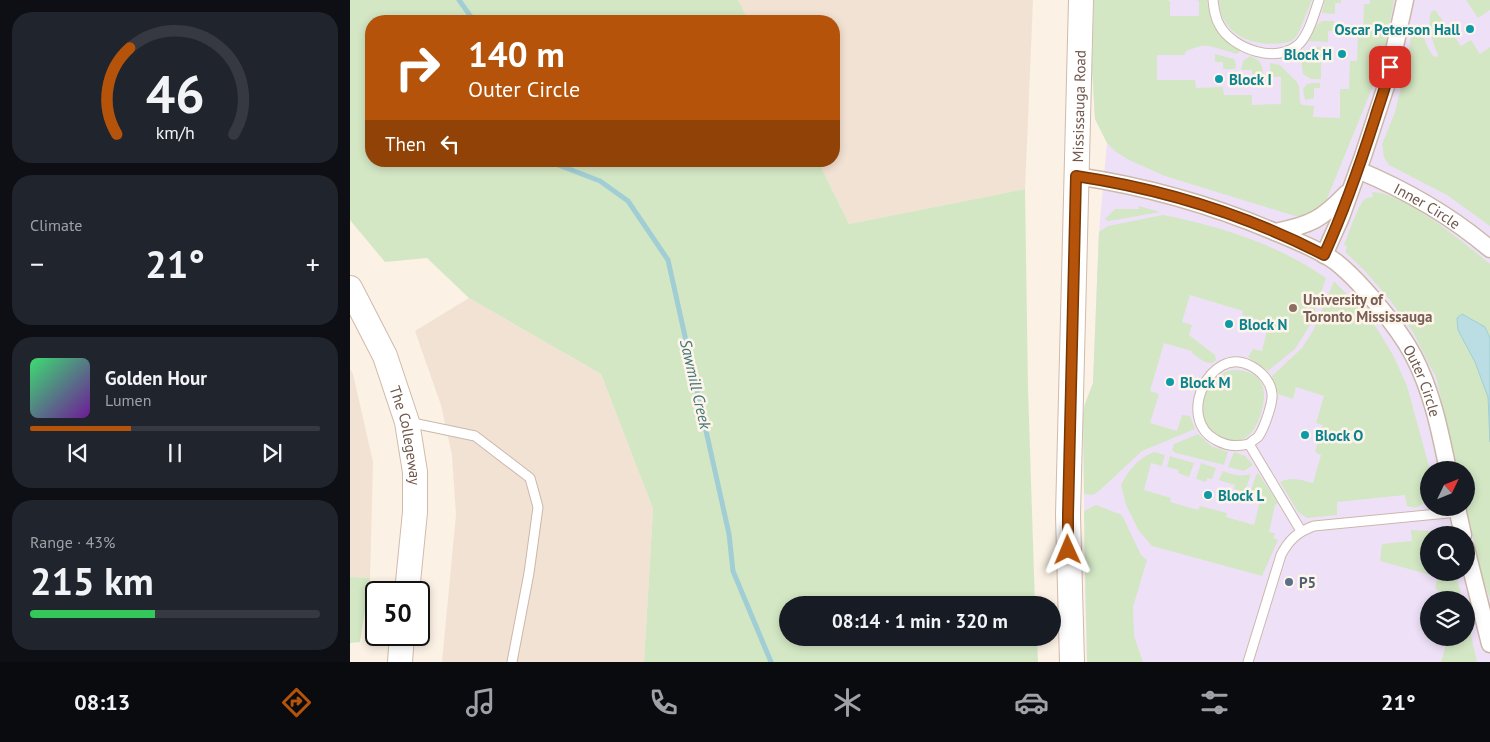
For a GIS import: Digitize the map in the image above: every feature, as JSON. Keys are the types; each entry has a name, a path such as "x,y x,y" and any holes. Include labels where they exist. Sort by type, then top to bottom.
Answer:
{"main road":[{"name":"Mississauga Road","path":"1072,662 1068,515 1081,0"},
{"name":"The Collegeway","path":"350,288 385,356 407,422 415,472 415,512 408,581"},
{"path":"400,662 401,646"}],"street":[{"path":"1324,255 1341,217 1387,83 1405,0"},
{"name":"Inner Circle","path":"1358,170 1414,196 1450,218 1490,249"},
{"name":"Outer Circle","path":"1076,176 1137,188 1217,209 1302,243 1336,262 1377,304 1413,354 1434,409 1446,461"},
{"path":"1275,232 1299,228 1313,222 1325,215 1350,190"},
{"path":"1475,581 1489,636"}],"lane":[{"path":"1213,0 1214,10 1220,27 1236,42 1254,51 1272,55 1285,53 1298,45 1305,35 1319,0"},
{"path":"1231,362 1241,362 1259,370 1269,384 1272,394 1270,410 1262,428 1258,436 1249,444 1232,446 1222,444 1212,438 1201,426 1196,410 1210,375 1218,368 1231,362"},
{"path":"407,422 475,436 530,478 538,507 529,573 512,662"},
{"path":"1249,444 1301,531"},
{"path":"1248,662 1281,555 1286,545 1301,531 1314,526 1420,514"}],"shaded area":[{"path":"738,0 1033,0 1025,189 849,224 821,167 840,167 840,15 746,15"},
{"name":"University of Toronto Mississauga","path":"1094,0 1490,0 1490,662 1087,662 1083,413 1093,383 1099,232 1107,143 1095,119 1092,68"},
{"path":"469,298 601,374 653,509 644,662 442,662 456,515 452,455 441,405 415,331"},
{"path":"350,369 353,374 373,462 370,578 350,577"}],"green space":[{"path":"350,0 738,0 746,15 365,15 365,167 821,167 849,224 1025,189 1028,389 1035,596 779,596 779,646 1037,646 1038,662 644,662 653,509 601,374 469,298 427,258 385,262 350,220"},
{"path":"1094,0 1166,0 1170,1 1170,16 1199,16 1199,1 1195,0 1207,0 1214,23 1222,35 1241,50 1237,54 1214,47 1199,46 1186,51 1184,55 1157,55 1157,80 1195,80 1196,88 1223,87 1224,95 1252,95 1252,105 1281,104 1281,77 1270,77 1270,63 1280,65 1299,86 1300,103 1302,105 1314,106 1313,117 1340,118 1340,89 1349,89 1350,61 1357,61 1358,33 1363,33 1364,4 1370,4 1370,0 1394,0 1382,64 1324,206 1313,215 1295,216 1165,176 1116,152 1107,143 1095,119 1092,68"},
{"path":"1219,0 1312,0 1298,34 1292,41 1267,44 1244,38 1234,32 1226,24 1221,13"},
{"path":"1325,0 1341,0 1341,3 1335,3 1335,14 1322,13"},
{"path":"1466,0 1490,0 1490,10 1478,18"},
{"path":"1435,10 1461,46 1471,40 1480,54 1490,47 1490,226 1447,195 1389,165 1384,157 1382,144 1395,112 1412,31 1415,27 1420,27 1433,56 1437,57 1438,55 1430,29 1431,12"},
{"path":"1322,21 1334,21 1334,31 1328,31 1328,42 1309,41 1316,26"},
{"path":"1313,47 1327,47 1327,60 1321,60 1321,79 1311,79 1303,74 1302,58 1306,51"},
{"path":"1215,54 1234,59 1235,69 1223,69 1223,62 1215,62"},
{"path":"1250,56 1257,59 1261,64 1263,77 1252,76 1252,70 1241,70 1243,61"},
{"path":"1320,83 1320,88 1314,88 1314,98 1305,100 1303,89 1307,84"},
{"path":"1372,192 1385,194 1417,209 1490,264 1490,338 1485,327 1458,330 1475,362 1488,397 1490,442 1490,599 1483,580 1475,546 1475,526 1470,526 1468,516 1475,516 1475,461 1456,461 1436,377 1413,332 1390,300 1363,269 1345,252 1347,247 1344,245 1356,213 1365,199 1373,197"},
{"path":"1139,206 1160,212 1108,221 1105,219 1115,209 1139,209"},
{"path":"1163,215 1227,231 1269,246 1308,266 1326,278 1310,325 1295,349 1268,371 1248,357 1253,349 1262,351 1269,323 1242,315 1243,311 1190,295 1182,322 1192,325 1189,335 1215,355 1216,360 1207,363 1192,353 1192,351 1164,343 1150,391 1159,394 1150,423 1177,431 1182,415 1190,416 1195,429 1142,451 1099,491 1093,495 1084,494 1083,413 1093,383 1099,232 1108,226"},
{"path":"1334,281 1364,312 1378,330 1394,357 1407,386 1428,461 1420,461 1420,506 1416,508 1407,506 1405,495 1337,502 1337,515 1307,518 1298,512 1280,482 1292,479 1313,483 1321,455 1315,452 1323,425 1316,423 1324,396 1296,387 1293,399 1278,394 1272,376 1302,348 1313,331"},
{"path":"1232,370 1250,373 1256,377 1261,382 1264,395 1261,413 1255,428 1245,438 1233,441 1216,435 1210,430 1206,424 1203,410 1206,394 1213,381 1222,374"},
{"path":"1198,434 1211,446 1228,452 1224,465 1176,453 1172,450 1174,444"},
{"path":"1154,452 1165,455 1162,466 1151,463 1144,490 1171,498 1170,502 1198,510 1200,506 1227,513 1226,517 1254,525 1261,497 1250,493 1258,473 1278,503 1275,505 1269,532 1275,533 1274,538 1278,540 1262,576 1152,546 1139,531 1126,505 1121,485 1134,465"},
{"path":"1234,452 1245,456 1253,465 1244,471 1228,467"},
{"path":"1170,456 1194,463 1189,477 1178,473 1179,470 1167,467"},
{"path":"1201,463 1216,468 1212,479 1207,478 1206,482 1196,479"},
{"path":"1223,471 1237,475 1251,474 1245,492 1234,489 1235,485 1219,480"},
{"path":"1096,505 1122,515 1141,555 1147,560 1133,607 1134,636 1143,662 1087,662 1084,511"},
{"path":"1411,530 1420,530 1420,572 1380,561 1382,544 1412,541"},
{"path":"350,577 370,578 370,581 365,581 365,610 360,642 350,643"},
{"path":"1437,581 1457,581 1460,591 1438,591 1435,588"},
{"path":"1446,646 1473,646 1477,662 1441,662"}],"water":[{"path":"1462,314 1485,327 1490,338 1490,442 1488,397 1475,362 1458,330 1457,318"}],"waterway":[{"name":"Sawmill Creek","path":"459,0 470,15"},
{"name":"Sawmill Creek","path":"564,167 600,181 628,201 668,260 729,534 733,571 771,662"}],"place":[{"name":"Oscar Peterson Hall","path":"1470,29"},
{"name":"Block H","path":"1342,54"},
{"name":"Block I","path":"1219,79"},
{"name":"University of Toronto Mississauga","path":"1293,308"},
{"name":"Block N","path":"1229,324"},
{"name":"Block M","path":"1170,382"},
{"name":"Block O","path":"1305,435"},
{"name":"Block L","path":"1208,495"},
{"name":"P5","path":"1289,582"}],"route":[{"path":"1068,550 1076,176 1137,188 1217,209 1249,220 1302,243 1324,255 1341,217 1363,156 1387,83 1390,67"}]}
